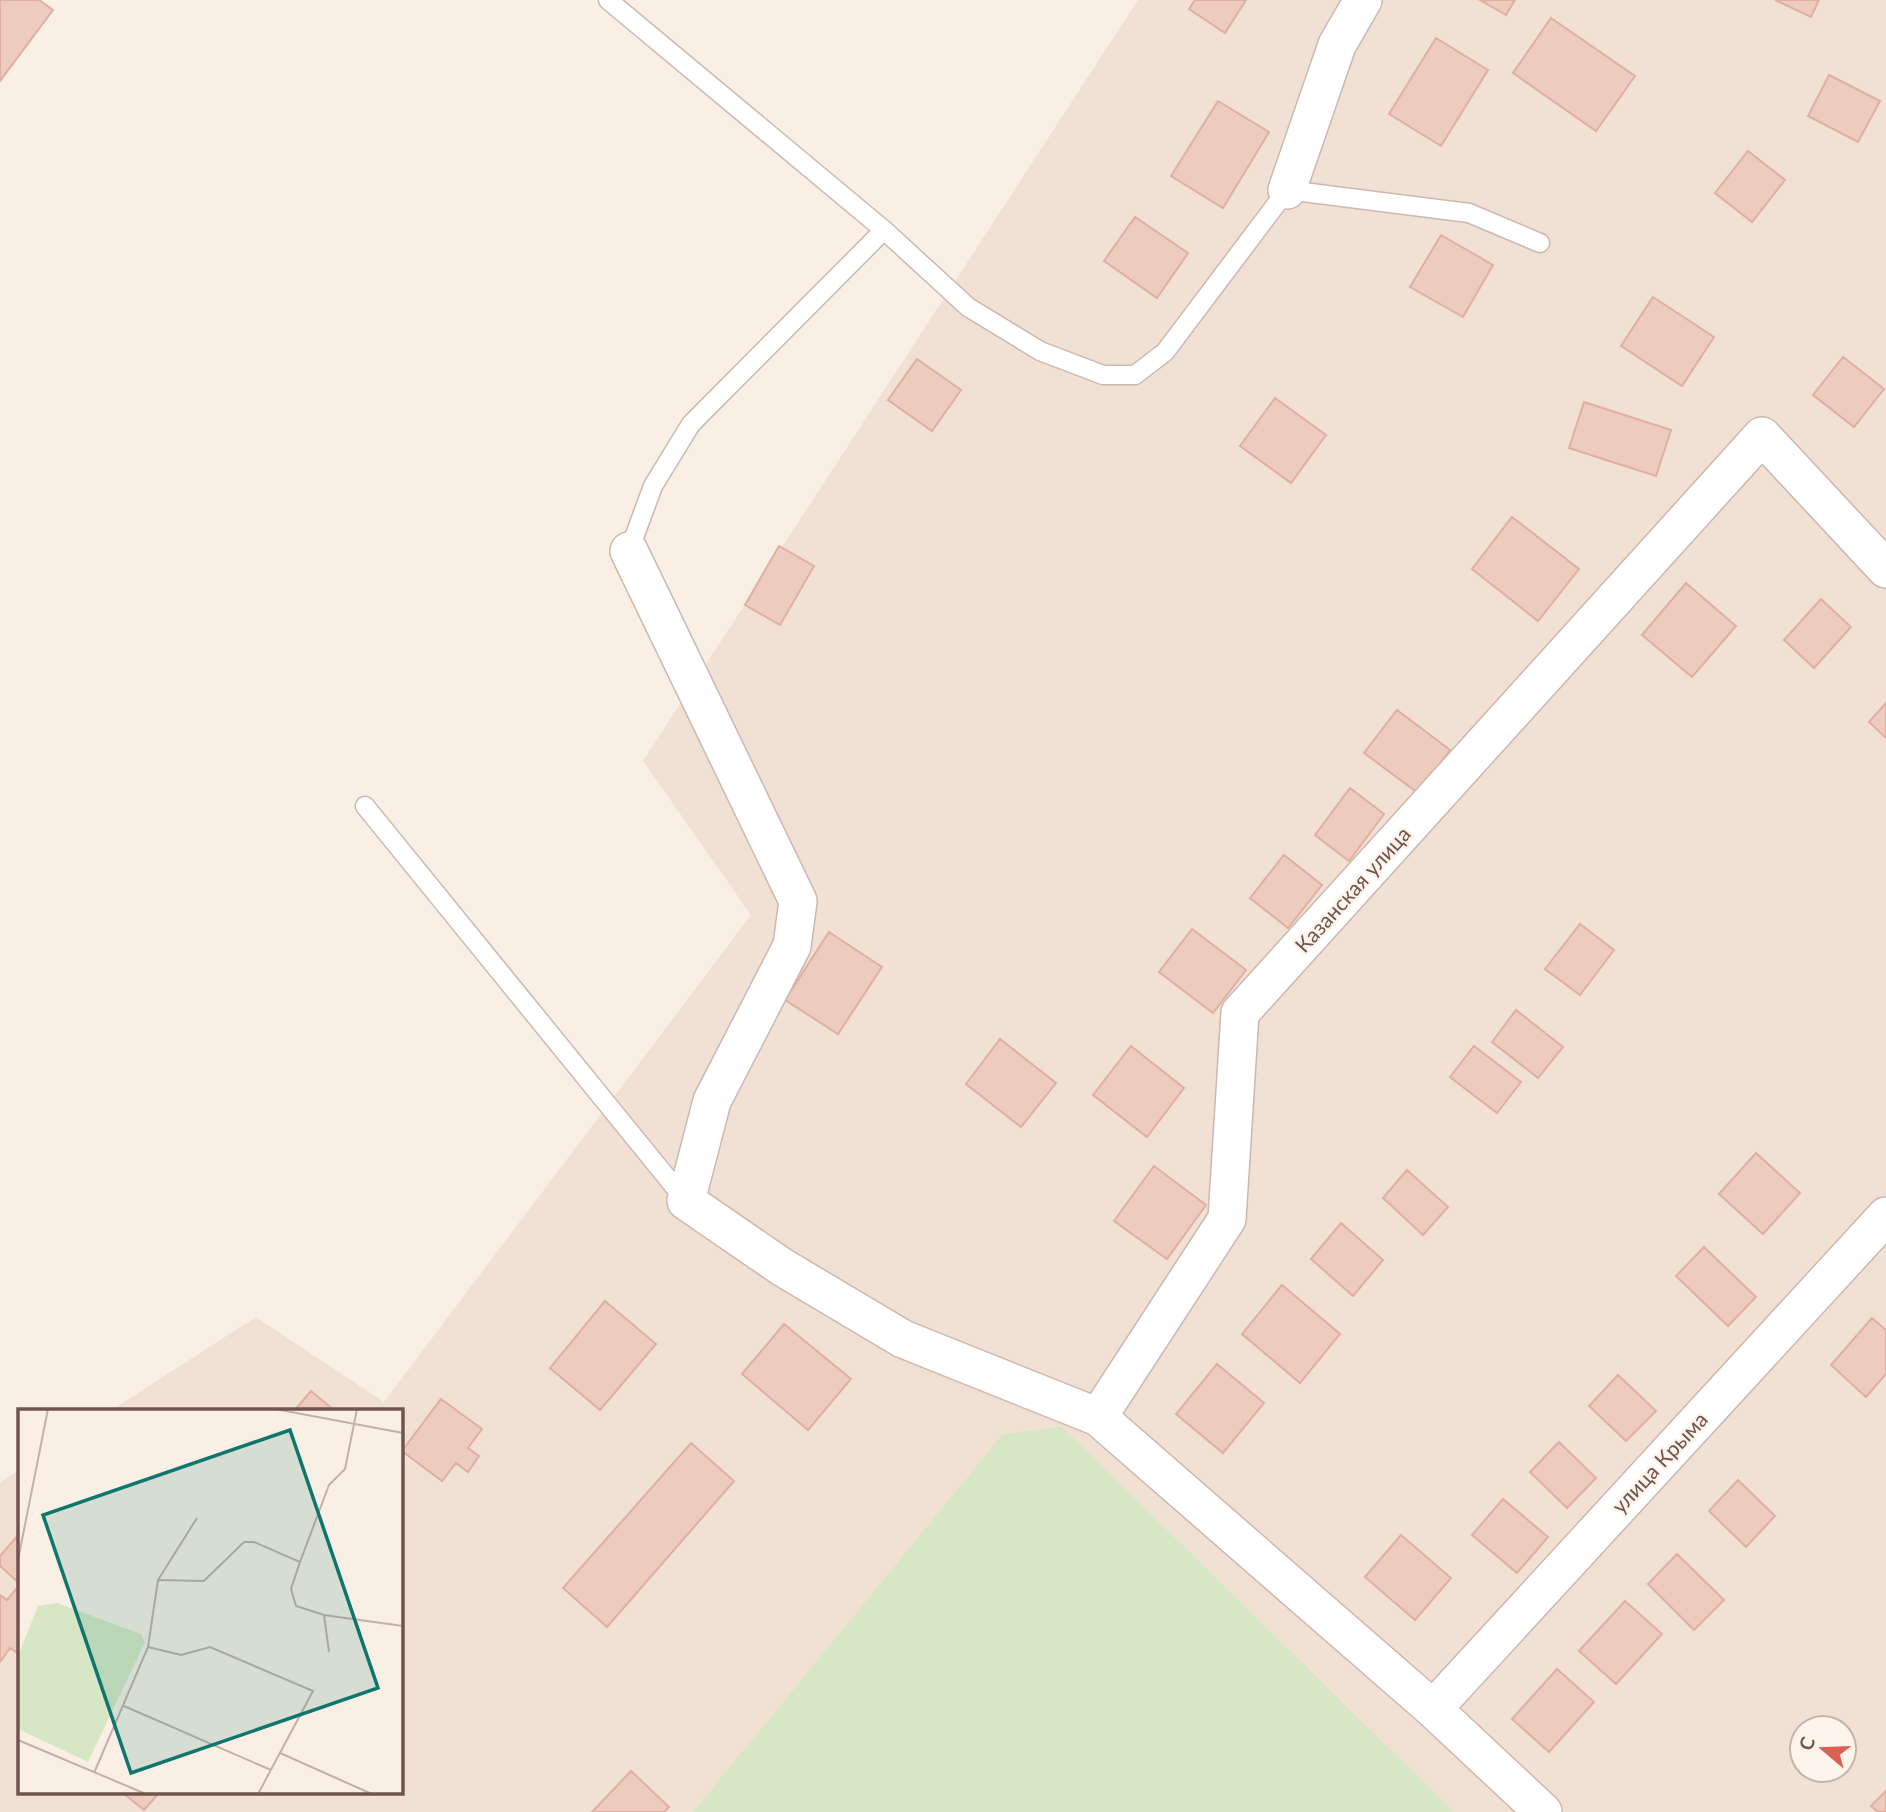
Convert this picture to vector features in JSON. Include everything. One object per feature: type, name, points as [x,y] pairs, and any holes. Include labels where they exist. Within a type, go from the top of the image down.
[{"type":"street","points":[[1287,190],[1337,45],[1363,0]]},
{"type":"street","name":"Казанская улица","points":[[1098,1417],[1227,1219],[1240,1013],[1762,436],[1886,569]]},
{"type":"street","points":[[629,551],[797,901],[792,946],[712,1101],[686,1200],[782,1267],[903,1339],[1098,1417],[1433,1709],[1543,1812]]},
{"type":"street","name":"улица Крыма","points":[[1433,1709],[1886,1216]]},
{"type":"lane","points":[[608,0],[884,230],[968,307],[1040,351],[1103,375],[1135,375],[1165,352],[1287,190],[1469,213],[1540,243]]},
{"type":"lane","points":[[629,551],[653,485],[691,424],[884,230]]},
{"type":"lane","points":[[365,806],[686,1200]]},
{"type":"shaded area","points":[[1138,0],[1886,0],[1886,1812],[0,1812],[0,1483],[18,1471],[18,1794],[402,1794],[402,1409],[113,1409],[256,1317],[384,1402],[751,915],[643,761]]},
{"type":"green space","points":[[1062,1427],[1454,1812],[693,1812],[1003,1434]]},
{"type":"building","points":[[0,0],[39,0],[53,10],[0,81]]},
{"type":"building","points":[[1195,0],[1246,0],[1225,33],[1189,9]]},
{"type":"building","points":[[1480,0],[1515,0],[1506,15]]},
{"type":"building","points":[[1775,0],[1819,0],[1811,17]]},
{"type":"building","points":[[1551,18],[1635,76],[1596,131],[1513,73]]},
{"type":"building","points":[[1436,38],[1488,70],[1441,146],[1389,114]]},
{"type":"building","points":[[1829,75],[1880,101],[1858,142],[1808,116]]},
{"type":"building","points":[[1218,101],[1269,132],[1223,208],[1171,176]]},
{"type":"building","points":[[1748,151],[1785,180],[1752,222],[1715,193]]},
{"type":"building","points":[[1135,217],[1188,253],[1157,298],[1104,261]]},
{"type":"building","points":[[1441,235],[1493,265],[1463,317],[1410,287]]},
{"type":"building","points":[[1653,297],[1714,337],[1682,386],[1621,346]]},
{"type":"building","points":[[1843,357],[1884,389],[1854,427],[1813,395]]},
{"type":"building","points":[[917,359],[961,390],[932,431],[888,400]]},
{"type":"building","points":[[1275,398],[1326,435],[1291,483],[1240,446]]},
{"type":"building","points":[[1584,402],[1671,430],[1656,476],[1569,448]]},
{"type":"building","points":[[1512,517],[1579,569],[1538,621],[1472,569]]},
{"type":"building","points":[[779,546],[814,566],[780,625],[745,605]]},
{"type":"building","points":[[1686,583],[1736,626],[1692,677],[1642,635]]},
{"type":"building","points":[[1821,599],[1851,627],[1814,668],[1784,640]]},
{"type":"building","points":[[1886,703],[1886,738],[1869,722]]},
{"type":"building","points":[[1397,710],[1450,750],[1418,793],[1364,753]]},
{"type":"building","points":[[1350,788],[1384,814],[1349,861],[1315,835]]},
{"type":"building","points":[[1284,855],[1322,885],[1288,928],[1250,898]]},
{"type":"building","points":[[1580,924],[1614,950],[1580,995],[1545,969]]},
{"type":"building","points":[[1192,929],[1246,970],[1213,1013],[1159,972]]},
{"type":"building","points":[[829,932],[882,967],[838,1034],[785,1000]]},
{"type":"building","points":[[1516,1010],[1563,1047],[1538,1078],[1492,1042]]},
{"type":"building","points":[[1000,1039],[1056,1083],[1021,1127],[966,1084]]},
{"type":"building","points":[[1131,1046],[1184,1088],[1147,1137],[1093,1095]]},
{"type":"building","points":[[1474,1046],[1521,1082],[1497,1113],[1450,1077]]},
{"type":"building","points":[[1756,1153],[1800,1193],[1763,1234],[1719,1194]]},
{"type":"building","points":[[1154,1166],[1206,1205],[1167,1259],[1114,1221]]},
{"type":"building","points":[[1407,1170],[1448,1207],[1423,1235],[1383,1198]]},
{"type":"building","points":[[1341,1223],[1383,1260],[1353,1296],[1311,1259]]},
{"type":"building","points":[[1704,1247],[1756,1297],[1728,1326],[1676,1276]]},
{"type":"building","points":[[1282,1285],[1340,1334],[1300,1383],[1242,1334]]},
{"type":"building","points":[[605,1301],[656,1344],[600,1410],[550,1368]]},
{"type":"building","points":[[1872,1318],[1886,1330],[1886,1374],[1866,1397],[1831,1365]]},
{"type":"building","points":[[784,1324],[851,1379],[808,1430],[742,1374]]},
{"type":"building","points":[[1217,1364],[1264,1403],[1223,1453],[1176,1414]]},
{"type":"building","points":[[1618,1375],[1656,1411],[1626,1441],[1589,1406]]},
{"type":"building","points":[[311,1391],[333,1409],[296,1409]]},
{"type":"building","points":[[441,1399],[482,1429],[468,1448],[479,1456],[468,1472],[456,1463],[442,1481],[402,1451]]},
{"type":"building","points":[[1559,1442],[1596,1478],[1567,1508],[1530,1472]]},
{"type":"building","points":[[691,1443],[734,1481],[607,1627],[563,1588]]},
{"type":"building","points":[[1738,1480],[1775,1516],[1746,1547],[1709,1511]]},
{"type":"building","points":[[1503,1499],[1548,1537],[1517,1573],[1472,1535]]},
{"type":"building","points":[[18,1535],[18,1582],[0,1566],[0,1556]]},
{"type":"building","points":[[1401,1535],[1451,1578],[1415,1620],[1365,1577]]},
{"type":"building","points":[[1677,1554],[1724,1600],[1694,1630],[1648,1584]]},
{"type":"building","points":[[18,1588],[18,1653],[10,1648],[0,1662],[0,1595],[7,1600]]},
{"type":"building","points":[[1625,1601],[1662,1634],[1616,1684],[1579,1651]]},
{"type":"building","points":[[1557,1669],[1594,1702],[1549,1752],[1512,1719]]},
{"type":"building","points":[[631,1771],[669,1807],[664,1812],[592,1812]]},
{"type":"building","points":[[1886,1791],[1886,1812],[1878,1812],[1871,1806]]},
{"type":"building","points":[[124,1794],[158,1794],[144,1810]]}]
